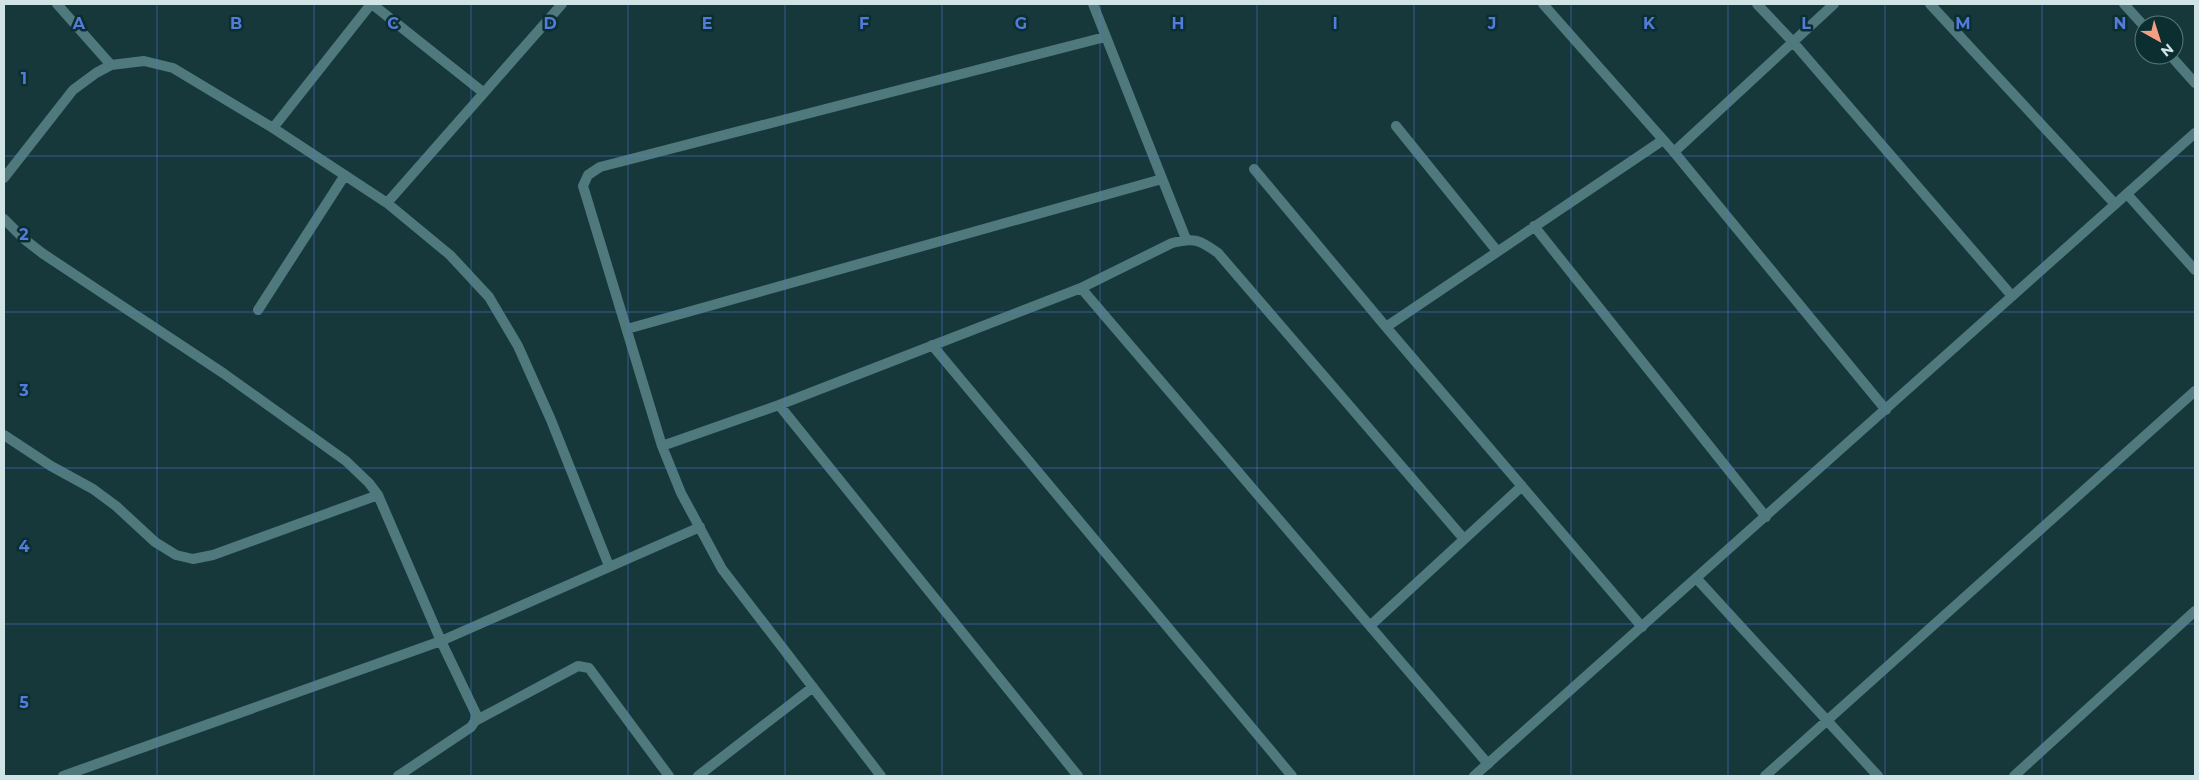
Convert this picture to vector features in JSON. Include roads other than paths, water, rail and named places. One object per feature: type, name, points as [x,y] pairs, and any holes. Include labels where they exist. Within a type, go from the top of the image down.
[{"type":"street","points":[[58,4],[111,65]]},
{"type":"street","points":[[273,128],[371,4],[484,93]]},
{"type":"street","points":[[387,203],[562,4]]},
{"type":"street","points":[[1093,4],[1186,239]]},
{"type":"street","points":[[1543,4],[1674,152],[1886,410]]},
{"type":"street","points":[[1757,4],[1793,42],[2012,296]]},
{"type":"street","points":[[1674,152],[1834,4]]},
{"type":"street","points":[[1930,4],[2115,204]]},
{"type":"street","points":[[2124,4],[2134,15]]},
{"type":"street","points":[[882,776],[722,569],[681,493],[662,446],[583,186],[588,175],[600,167],[1105,37]]},
{"type":"street","points":[[4,178],[73,90],[96,73],[111,65],[144,61],[173,68],[273,128],[387,203],[450,255],[489,297],[518,346],[551,420],[609,566]]},
{"type":"street","points":[[2179,65],[2195,83]]},
{"type":"street","points":[[1396,126],[1497,251]]},
{"type":"street","points":[[1474,776],[2195,133]]},
{"type":"street","points":[[1386,327],[1663,140]]},
{"type":"street","points":[[1254,169],[1642,627]]},
{"type":"street","points":[[258,310],[345,175]]},
{"type":"street","points":[[627,329],[1162,179]]},
{"type":"street","points":[[2126,194],[2195,270]]},
{"type":"street","points":[[4,218],[24,239],[42,253],[223,373],[346,461],[378,495],[441,641],[476,714],[476,721]]},
{"type":"street","points":[[1534,226],[1766,517]]},
{"type":"street","points":[[662,446],[779,405],[1081,288],[1172,243],[1186,239],[1202,242],[1218,253],[1464,539]]},
{"type":"street","points":[[1081,288],[1488,764]]},
{"type":"street","points":[[932,346],[1292,776]]},
{"type":"street","points":[[1765,776],[2195,391]]},
{"type":"street","points":[[779,405],[1078,776]]},
{"type":"street","points":[[4,435],[51,466],[93,489],[116,506],[155,542],[176,555],[193,559],[213,555],[378,495]]},
{"type":"street","points":[[1371,625],[1522,486]]},
{"type":"street","points":[[63,776],[441,641],[700,527]]},
{"type":"street","points":[[1697,579],[1878,776]]},
{"type":"street","points":[[2014,776],[2195,611]]},
{"type":"street","points":[[398,776],[472,727],[476,721],[578,666],[589,668],[669,776]]},
{"type":"street","points":[[698,776],[813,687]]}]
